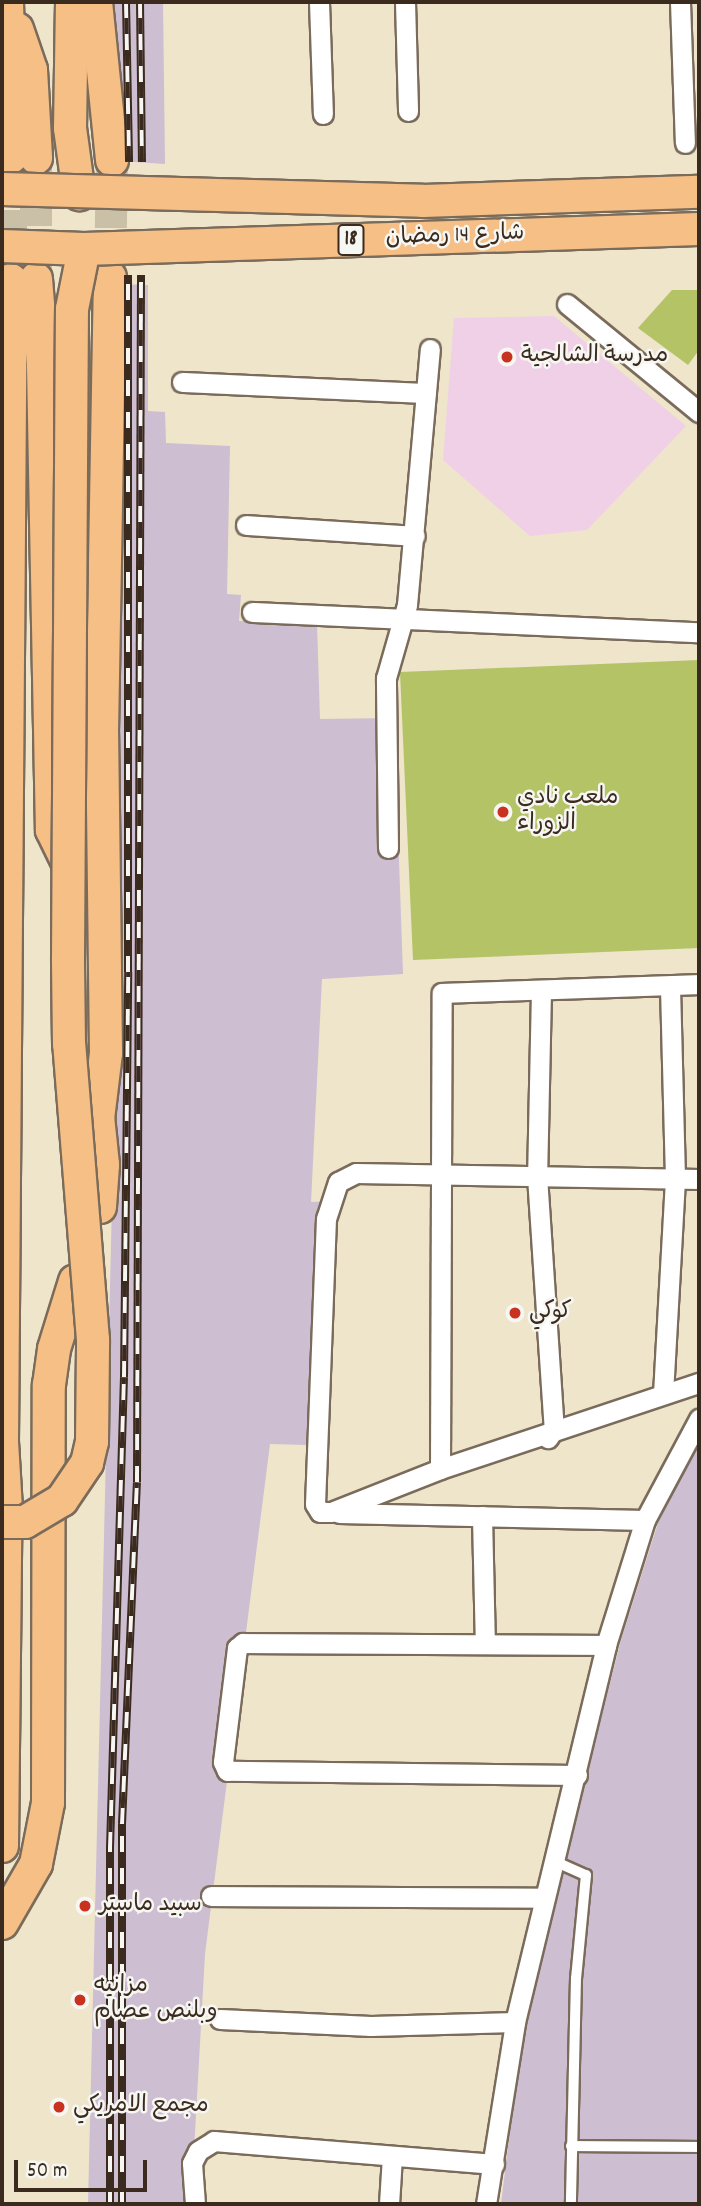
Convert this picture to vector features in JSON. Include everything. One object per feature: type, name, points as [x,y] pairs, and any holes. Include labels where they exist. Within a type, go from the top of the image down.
[{"type":"main road","points":[[72,2],[70,128],[79,194]]},
{"type":"main road","points":[[96,2],[112,160]]},
{"type":"main road","points":[[7,7],[23,157]]},
{"type":"main road","name":"شارع 14 رمضان","points":[[2,189],[79,194],[423,201],[699,192]]},
{"type":"main road","name":"شارع 14 رمضان","points":[[2,246],[84,249],[699,229]]},
{"type":"main road","points":[[4,1523],[24,1522],[62,1500],[87,1464],[92,1442],[93,1340],[69,1044],[72,309],[84,249]]},
{"type":"main road","points":[[98,1119],[106,1053],[102,733],[110,277]]},
{"type":"main road","points":[[2,1846],[2,1427],[24,279],[43,365],[52,830],[68,863]]},
{"type":"main road","points":[[72,572],[86,619],[86,960],[103,1176],[100,1207]]},
{"type":"main road","points":[[2,1923],[36,1864],[48,1803],[49,1385],[54,1349],[75,1281]]},
{"type":"street","points":[[319,2],[323,114]]},
{"type":"street","points":[[405,2],[408,111]]},
{"type":"street","points":[[680,2],[685,143]]},
{"type":"street","points":[[567,304],[699,412]]},
{"type":"street","points":[[388,848],[386,678],[404,621],[415,536],[430,349]]},
{"type":"street","points":[[181,382],[426,393]]},
{"type":"street","points":[[246,525],[415,536]]},
{"type":"street","points":[[252,612],[404,621],[699,632]]},
{"type":"street","points":[[440,1469],[442,993],[699,984]]},
{"type":"street","points":[[663,1394],[674,1178],[670,986]]},
{"type":"street","points":[[541,990],[537,1176],[551,1434]]},
{"type":"street","points":[[645,1520],[320,1512],[315,1504],[329,1199],[338,1182],[356,1173],[699,1179]]},
{"type":"street","points":[[331,1513],[440,1469],[699,1383]]},
{"type":"street","points":[[486,2204],[515,2022],[543,1898],[577,1775],[606,1645],[645,1520],[699,1419]]},
{"type":"street","points":[[482,1516],[485,1644]]},
{"type":"street","points":[[577,1775],[225,1769],[240,1644],[606,1645]]},
{"type":"street","points":[[211,1896],[543,1898]]},
{"type":"street","points":[[220,2019],[371,2026],[515,2022]]},
{"type":"street","points":[[195,2204],[192,2163],[198,2151],[214,2141],[494,2164]]},
{"type":"street","points":[[389,2204],[392,2156]]},
{"type":"lane","points":[[554,1861],[586,1875],[576,1978],[570,2204]]},
{"type":"lane","points":[[570,2146],[699,2147]]},
{"type":"shaded area","points":[[114,2],[163,2],[165,164],[120,161]]},
{"type":"shaded area","points":[[113,284],[148,285],[148,411],[165,412],[166,443],[230,446],[227,594],[241,595],[239,621],[317,624],[320,719],[394,718],[403,974],[322,979],[311,1202],[335,1201],[307,1445],[270,1444],[205,1954],[191,2204],[88,2204],[118,953]]},
{"type":"shaded area","points":[[554,316],[686,426],[587,530],[530,536],[443,460],[454,318]]},
{"type":"shaded area","points":[[699,1436],[699,2204],[501,2204],[523,2025],[621,1640],[658,1523]]},
{"type":"green space","points":[[672,290],[699,290],[699,350],[688,365],[638,328]]},
{"type":"green space","name":"ملعب نادي الزوراء","points":[[699,660],[699,948],[413,960],[400,672]]},
{"type":"tunnel","points":[[36,158],[36,274]]},
{"type":"tunnel","points":[[110,276],[112,160]]},
{"type":"tunnel","points":[[11,162],[11,280]]},
{"type":"railway","points":[[126,2],[129,162]]},
{"type":"railway","points":[[140,2],[142,162]]},
{"type":"railway","points":[[110,2204],[110,1848],[124,1377],[128,972],[128,275]]},
{"type":"railway","points":[[122,2204],[122,1824],[137,1482],[141,275]]},
{"type":"place","name":"مدرسة الشالجية","points":[[507,357]]},
{"type":"place","name":"ملعب نادي الزوراء","points":[[503,812]]},
{"type":"place","name":"كوكي","points":[[515,1313]]},
{"type":"place","name":"سبيد ماستر","points":[[85,1906]]},
{"type":"place","name":"مزانيه وبلنص عصام","points":[[80,2000]]},
{"type":"place","name":"مجمع الامريكي","points":[[59,2107]]}]
